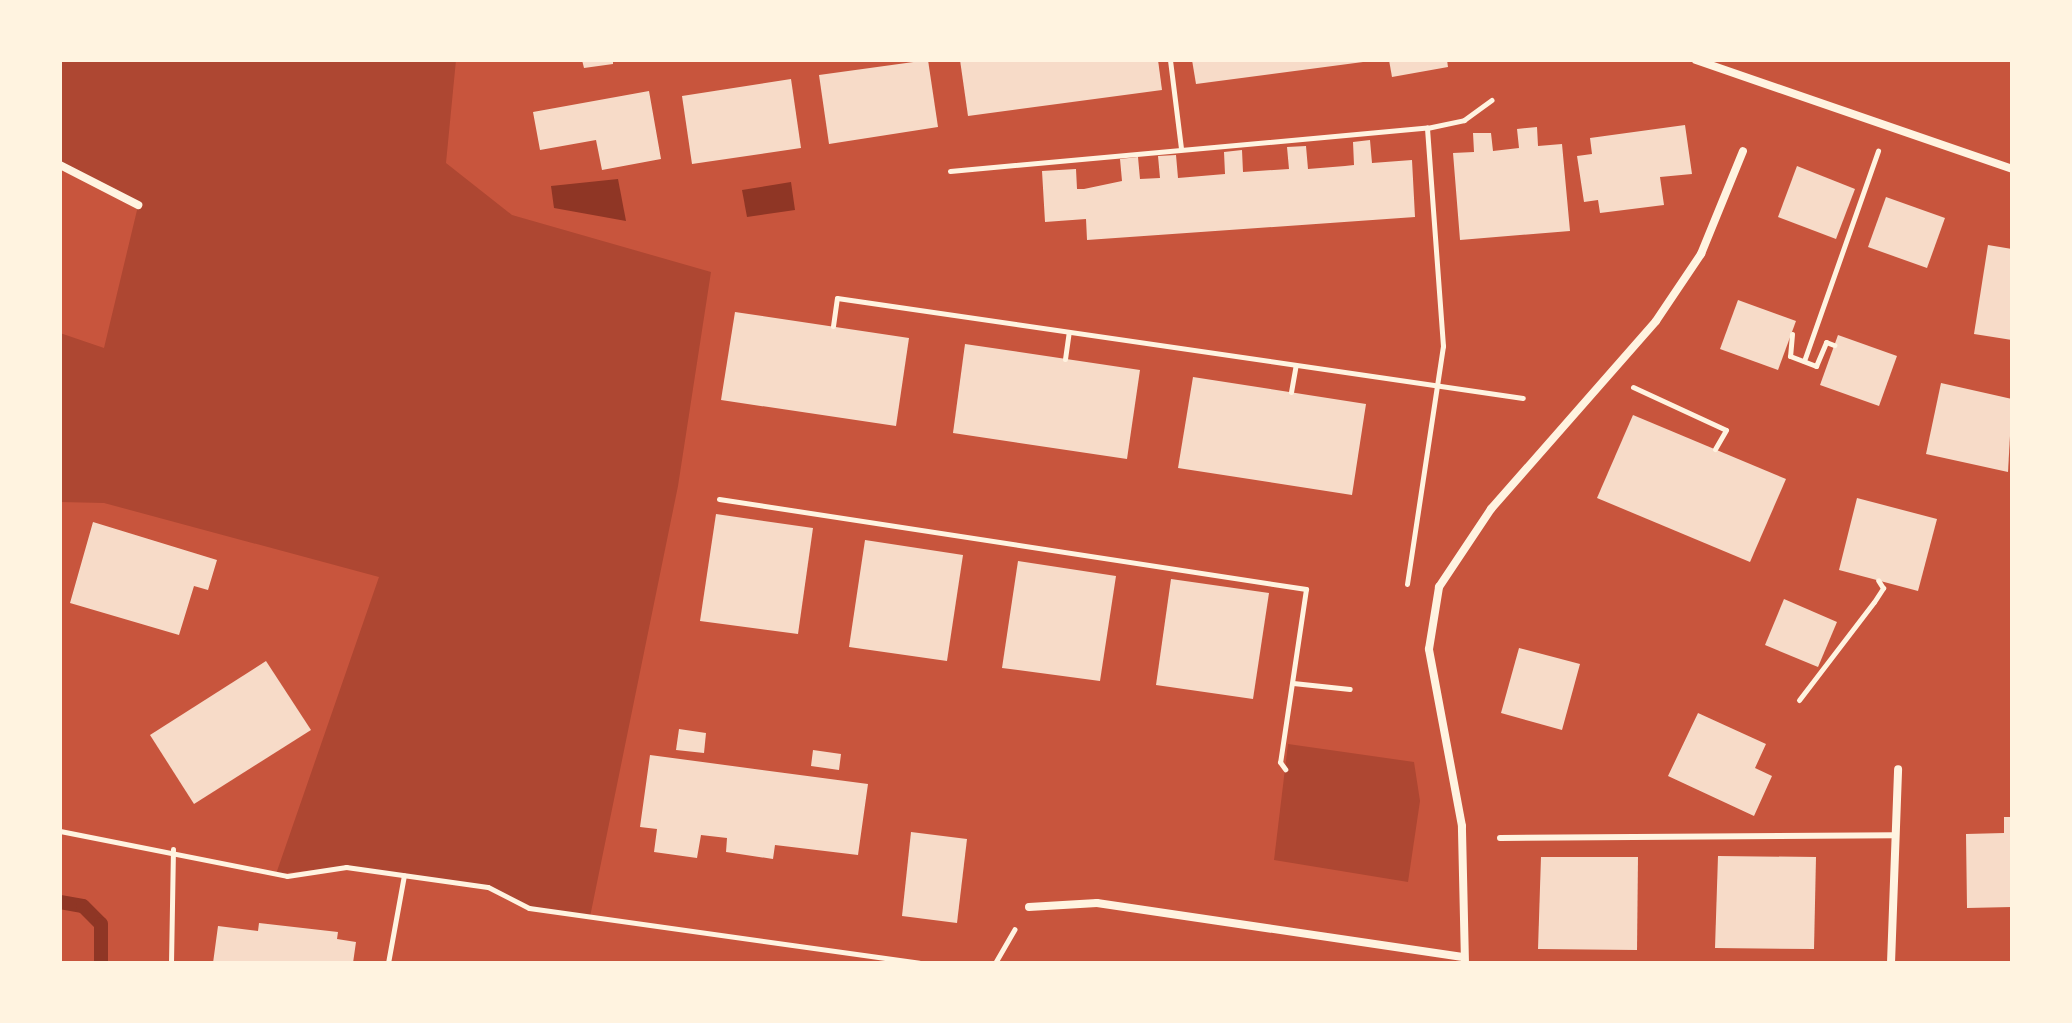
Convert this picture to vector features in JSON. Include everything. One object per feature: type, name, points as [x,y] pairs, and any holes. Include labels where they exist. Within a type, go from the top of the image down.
[{"type":"street","points":[[1696,60],[2012,169]]},
{"type":"street","points":[[1029,907],[1097,903],[1463,960],[1462,826],[1429,649],[1439,587],[1491,509],[1610,377],[1701,254],[1743,151]]},
{"type":"street","points":[[60,165],[138,205]]},
{"type":"street","points":[[1891,963],[1898,769]]},
{"type":"lane","points":[[1500,838],[1896,835]]},
{"type":"path","points":[[1170,60],[1181,148]]},
{"type":"path","points":[[950,171],[1427,128],[1464,120],[1492,100]]},
{"type":"path","points":[[1405,601],[1443,346],[1427,128]]},
{"type":"path","points":[[1804,361],[1881,142]]},
{"type":"path","points":[[833,326],[837,298],[1523,398]]},
{"type":"path","points":[[1065,359],[1069,332]]},
{"type":"path","points":[[1792,334],[1790,356],[1816,366],[1826,342],[1834,345]]},
{"type":"path","points":[[1291,392],[1296,365]]},
{"type":"path","points":[[1610,377],[1726,430],[1715,449]]},
{"type":"path","points":[[719,499],[1306,589],[1280,762],[1285,769]]},
{"type":"path","points":[[1799,700],[1874,602],[1883,588],[1878,580]]},
{"type":"path","points":[[1293,683],[1350,689]]},
{"type":"path","points":[[60,831],[173,849],[287,876],[346,867],[488,887],[529,908],[919,963]]},
{"type":"path","points":[[171,963],[173,849]]},
{"type":"path","points":[[388,963],[404,875]]},
{"type":"path","points":[[995,963],[1029,907]]},
{"type":"shaded area","points":[[60,60],[456,60],[446,163],[512,215],[711,272],[678,486],[590,917],[529,908],[488,887],[346,867],[276,874],[379,577],[104,503],[60,502],[60,333],[104,348],[138,206],[60,165]]},
{"type":"shaded area","points":[[618,179],[626,221],[554,208],[551,186]]},
{"type":"shaded area","points":[[791,182],[795,210],[747,217],[742,190]]},
{"type":"shaded area","points":[[1288,744],[1414,762],[1420,801],[1408,882],[1274,860]]},
{"type":"building","points":[[582,60],[613,60],[613,64],[584,68]]},
{"type":"building","points":[[928,60],[938,127],[829,144],[819,75]]},
{"type":"building","points":[[960,60],[1158,60],[1162,90],[968,116]]},
{"type":"building","points":[[1192,60],[1363,60],[1363,62],[1196,84]]},
{"type":"building","points":[[1389,60],[1447,60],[1448,67],[1392,77]]},
{"type":"building","points":[[791,79],[801,148],[692,164],[682,96]]},
{"type":"building","points":[[649,91],[661,159],[602,170],[596,140],[540,150],[533,112]]},
{"type":"building","points":[[1685,125],[1692,174],[1660,177],[1664,205],[1600,213],[1598,200],[1584,202],[1577,156],[1592,154],[1590,138]]},
{"type":"building","points":[[1537,127],[1538,146],[1562,144],[1570,231],[1460,240],[1453,153],[1474,152],[1473,133],[1491,133],[1493,151],[1519,148],[1517,129]]},
{"type":"building","points":[[1370,140],[1372,163],[1412,160],[1415,217],[1087,240],[1086,219],[1045,222],[1042,171],[1076,169],[1077,189],[1084,189],[1122,181],[1120,159],[1138,157],[1140,179],[1160,178],[1158,156],[1176,155],[1178,178],[1225,174],[1224,152],[1242,150],[1243,172],[1289,169],[1287,147],[1306,146],[1308,169],[1345,166],[1354,165],[1353,142]]},
{"type":"building","points":[[1797,166],[1855,189],[1836,239],[1778,217]]},
{"type":"building","points":[[1886,197],[1945,218],[1927,268],[1868,247]]},
{"type":"building","points":[[1988,245],[2012,249],[2012,340],[1974,334]]},
{"type":"building","points":[[1738,300],[1796,321],[1778,370],[1720,349]]},
{"type":"building","points":[[735,312],[909,338],[896,426],[721,400]]},
{"type":"building","points":[[1838,335],[1897,356],[1879,406],[1820,385]]},
{"type":"building","points":[[965,344],[1140,370],[1127,459],[953,433]]},
{"type":"building","points":[[1193,377],[1366,404],[1352,495],[1178,468]]},
{"type":"building","points":[[1941,383],[2012,399],[2008,472],[1926,454]]},
{"type":"building","points":[[1633,415],[1786,479],[1750,562],[1597,498]]},
{"type":"building","points":[[1857,498],[1937,519],[1918,591],[1839,570]]},
{"type":"building","points":[[716,514],[813,528],[798,634],[700,621]]},
{"type":"building","points":[[93,522],[217,560],[208,590],[194,586],[179,635],[70,603]]},
{"type":"building","points":[[865,540],[963,555],[947,661],[849,647]]},
{"type":"building","points":[[1018,561],[1116,576],[1100,681],[1002,668]]},
{"type":"building","points":[[1171,579],[1269,593],[1253,699],[1156,685]]},
{"type":"building","points":[[1784,599],[1837,622],[1818,667],[1765,645]]},
{"type":"building","points":[[1519,648],[1580,664],[1562,730],[1501,713]]},
{"type":"building","points":[[266,661],[311,730],[194,804],[150,735]]},
{"type":"building","points":[[1698,713],[1766,744],[1755,768],[1772,776],[1754,816],[1668,776]]},
{"type":"building","points":[[679,729],[706,733],[704,753],[676,750]]},
{"type":"building","points":[[813,750],[841,754],[839,770],[811,766]]},
{"type":"building","points":[[650,755],[868,784],[858,855],[775,845],[773,859],[726,852],[727,838],[701,835],[697,858],[654,852],[657,829],[640,827]]},
{"type":"building","points":[[2004,817],[2012,817],[2012,907],[1967,908],[1966,834],[2004,833]]},
{"type":"building","points":[[911,832],[967,839],[957,923],[902,916]]},
{"type":"building","points":[[1718,856],[1816,857],[1814,949],[1715,948]]},
{"type":"building","points":[[1541,857],[1638,857],[1637,950],[1538,949]]},
{"type":"building","points":[[259,923],[338,932],[337,939],[356,942],[353,963],[213,963],[218,926],[258,931]]},
{"type":"waterway","points":[[60,902],[83,906],[101,924],[101,963]]}]
